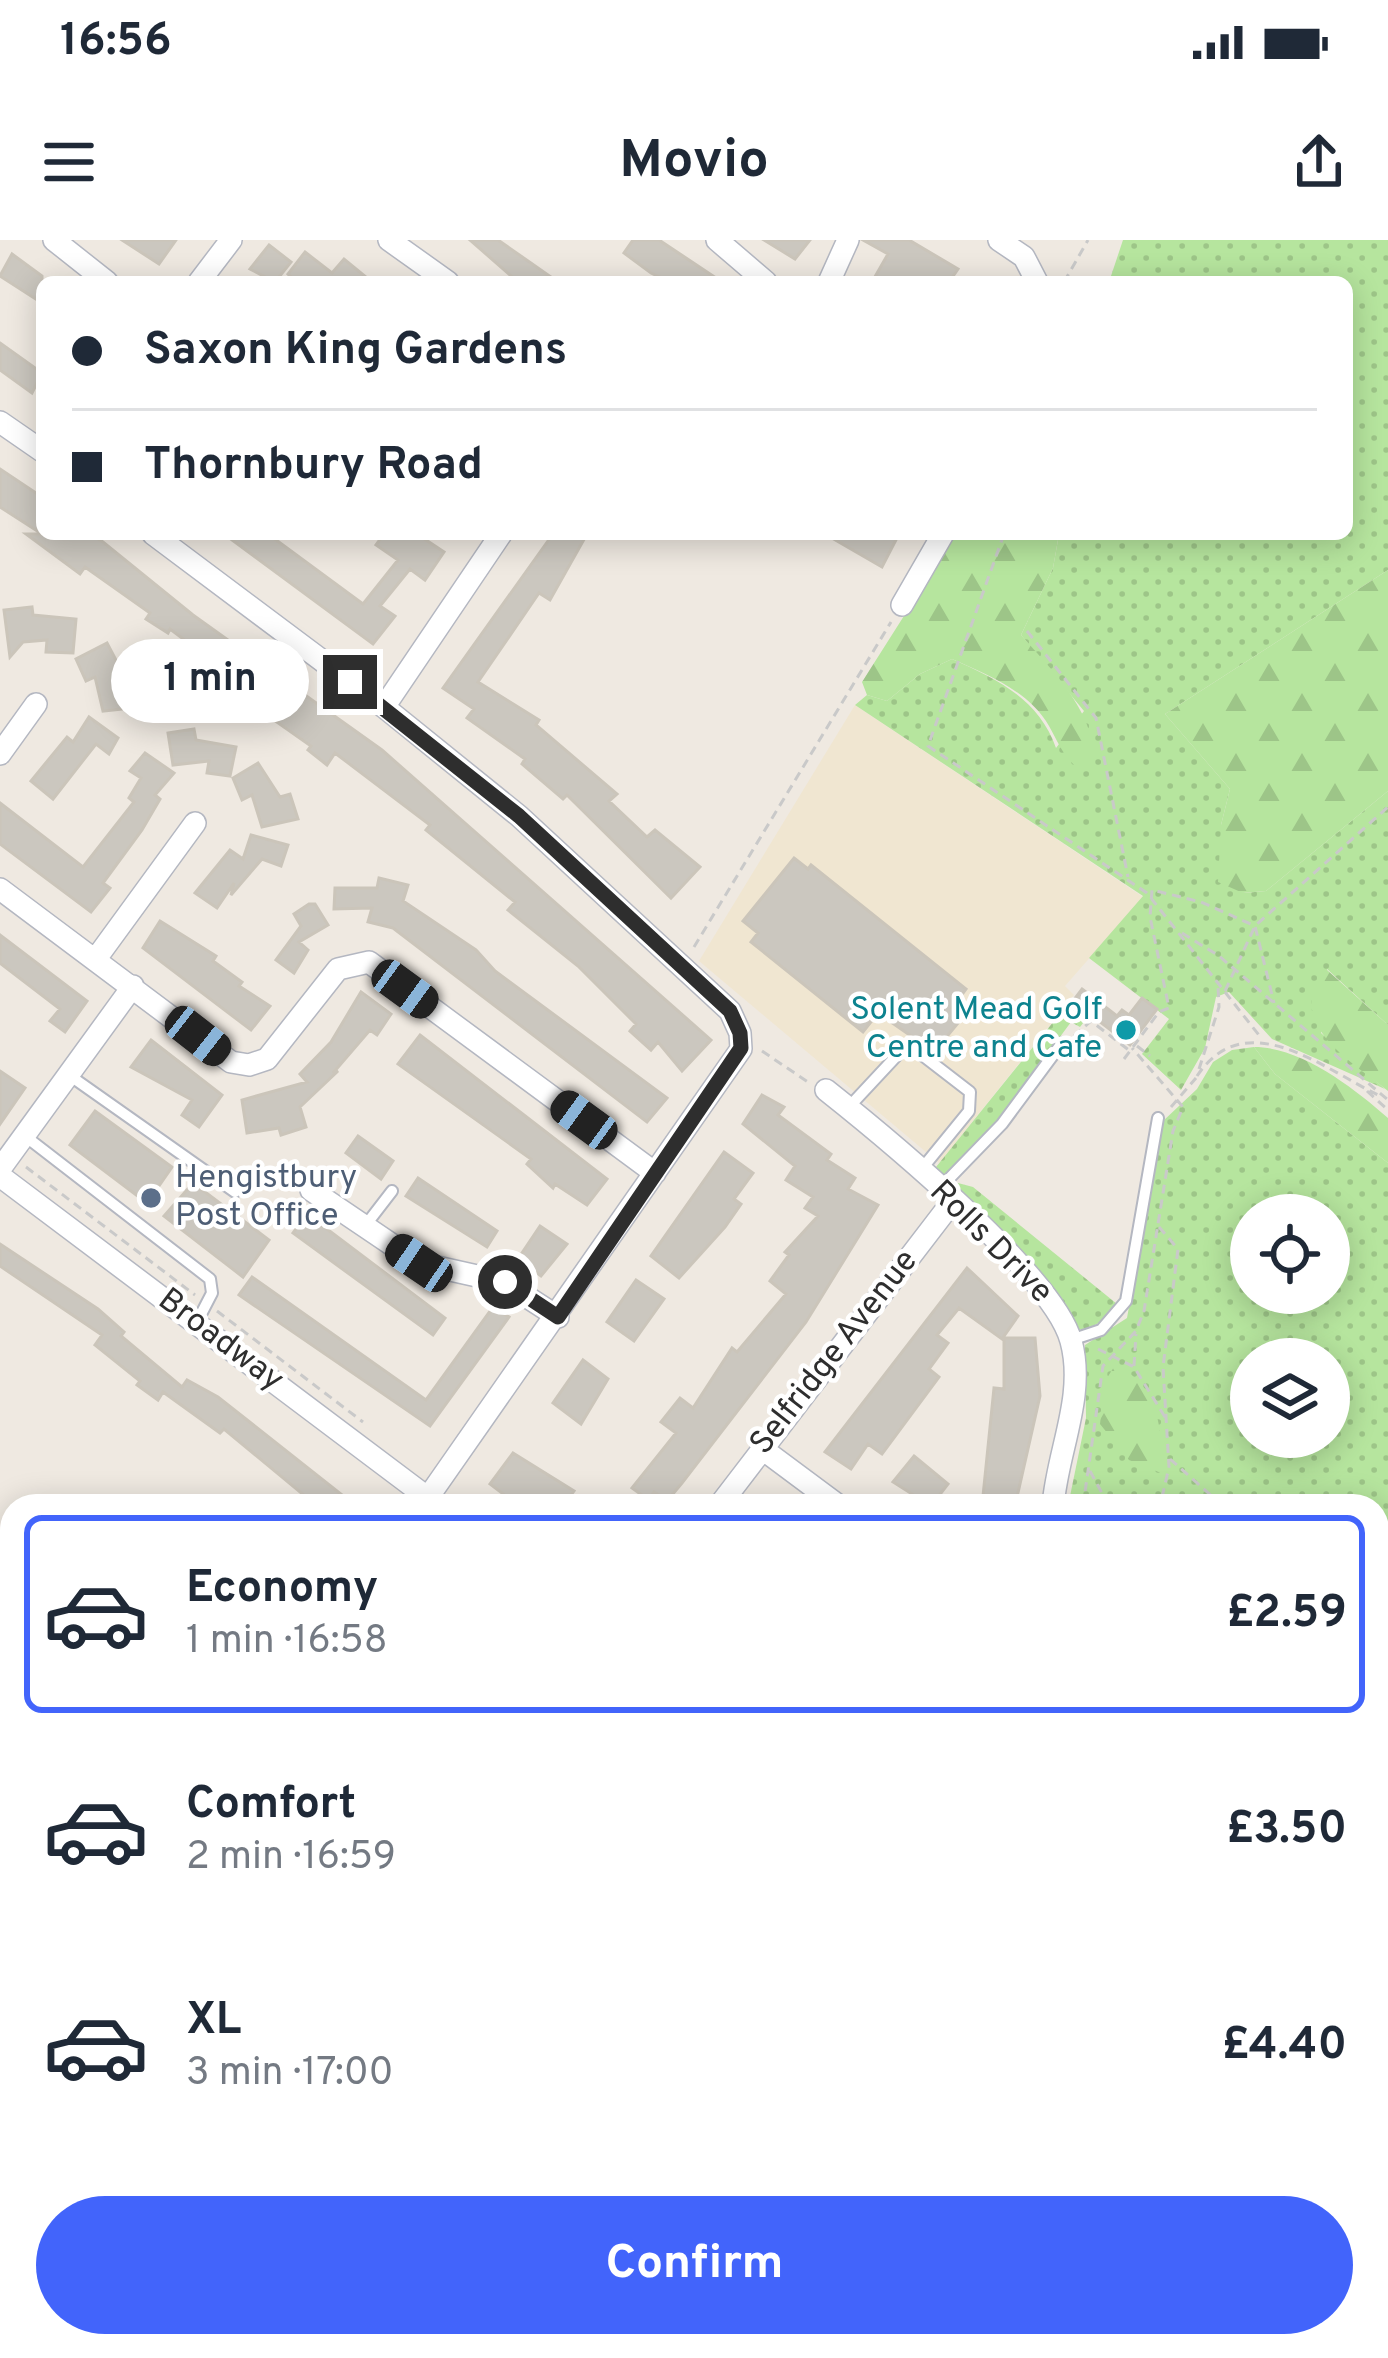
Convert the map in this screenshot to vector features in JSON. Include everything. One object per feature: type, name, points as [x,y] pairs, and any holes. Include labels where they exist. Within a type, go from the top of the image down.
[{"type":"street","points":[[54,240],[99,276]]},
{"type":"street","points":[[204,276],[231,240]]},
{"type":"street","points":[[717,240],[759,276]]},
{"type":"street","points":[[832,276],[848,240]]},
{"type":"street","points":[[999,240],[1024,257],[1034,276]]},
{"type":"street","points":[[391,241],[440,276]]},
{"type":"street","points":[[0,422],[36,447]]},
{"type":"street","points":[[161,540],[384,706],[519,816],[730,1011],[740,1033],[741,1048],[435,1494]]},
{"type":"street","points":[[384,706],[492,540]]},
{"type":"street","points":[[902,605],[940,540]]},
{"type":"street","points":[[0,754],[37,704]]},
{"type":"street","points":[[95,960],[196,823]]},
{"type":"street","points":[[0,889],[231,1062],[249,1065],[267,1059],[338,969],[369,962],[655,1173]]},
{"type":"street","points":[[4,1167],[133,986]]},
{"type":"street","name":"Rolls Drive","points":[[826,1090],[1038,1282],[1082,1341],[1055,1494]]},
{"type":"street","name":"Broadway","points":[[4,1167],[202,1313],[418,1494]]},
{"type":"street","points":[[311,1190],[419,1263],[505,1282],[558,1317]]},
{"type":"street","name":"Selfridge Avenue","points":[[728,1494],[945,1195]]},
{"type":"street","points":[[761,1448],[822,1494]]},
{"type":"lane","points":[[945,1195],[1062,1043]]},
{"type":"lane","points":[[848,1108],[896,1054],[913,1048],[970,1092],[973,1102],[920,1172]]},
{"type":"lane","points":[[70,1075],[236,1192]]},
{"type":"lane","points":[[1082,1341],[1101,1330],[1126,1301],[1158,1118]]},
{"type":"lane","points":[[25,1136],[210,1279],[202,1313]]},
{"type":"lane","points":[[365,1226],[392,1191]]},
{"type":"path","points":[[1067,276],[1088,240]]},
{"type":"path","points":[[1002,540],[928,746],[1148,893],[1262,1039],[1386,1099]]},
{"type":"path","points":[[682,966],[902,605]]},
{"type":"path","points":[[1027,631],[1096,718],[1128,878]]},
{"type":"path","points":[[1225,993],[1255,926],[1388,807]]},
{"type":"path","points":[[1148,893],[1201,902],[1255,926]]},
{"type":"path","points":[[1124,1059],[1159,1012],[1169,1008],[1148,893]]},
{"type":"path","points":[[1255,926],[1274,1003]]},
{"type":"path","points":[[1180,932],[1233,967],[1386,1099]]},
{"type":"path","points":[[1197,1076],[1220,1007],[1218,985]]},
{"type":"path","points":[[1062,1043],[1090,1021],[1150,1056]]},
{"type":"path","points":[[1158,1118],[1181,1099],[1222,1048],[1262,1039]]},
{"type":"path","points":[[741,1048],[756,1047],[826,1090]]},
{"type":"path","points":[[1132,1048],[1181,1099]]},
{"type":"path","points":[[1366,1089],[1388,1110]]},
{"type":"path","points":[[1134,1367],[1136,1330],[1181,1099]]},
{"type":"path","points":[[4,1167],[202,1313],[369,1426]]},
{"type":"path","points":[[1158,1226],[1178,1250],[1163,1367],[1168,1458],[1162,1494]]},
{"type":"path","points":[[1085,1494],[1097,1392],[1109,1355],[1136,1330]]},
{"type":"path","points":[[1082,1341],[1134,1367],[1166,1417]]},
{"type":"path","points":[[1168,1458],[1209,1494]]},
{"type":"path","points":[[1089,1470],[1102,1494]]},
{"type":"shaded area","points":[[855,705],[1143,897],[1065,986],[1074,995],[939,1163],[699,961]]},
{"type":"green space","points":[[1123,240],[1388,240],[1388,570],[1165,714],[1230,789],[1221,825],[1243,893],[1266,891],[1388,791],[1388,1025],[1327,969],[1321,1033],[1385,1089],[1272,1039],[1229,992],[1216,997],[1205,1048],[1181,1090],[1142,1054],[1169,1019],[1089,958],[1143,896],[855,705],[867,695],[887,701],[920,674],[952,659],[1000,683],[1027,704],[1056,748],[1084,711],[1021,635],[1053,568],[1058,540],[1353,540],[1353,276],[1111,276]]},
{"type":"green space","points":[[952,540],[1058,540],[1053,568],[1021,635],[1079,707],[1095,759],[1075,766],[1030,703],[1006,685],[952,659],[920,674],[887,701],[867,695],[862,682]]},
{"type":"green space","points":[[1388,570],[1388,791],[1266,891],[1243,893],[1218,882],[1221,825],[1230,789],[1165,714]]},
{"type":"green space","points":[[1326,969],[1388,1025],[1388,1091],[1339,1052],[1315,1022],[1314,988]]},
{"type":"green space","points":[[1071,1000],[1090,1014],[1080,1027],[1071,1022],[998,1121],[957,1169],[939,1181],[936,1167]]},
{"type":"green space","points":[[1254,1047],[1275,1074],[1388,1163],[1388,1494],[1070,1494],[1086,1418],[1085,1345],[1127,1318],[1162,1122],[1197,1089],[1213,1062],[1232,1050]]},
{"type":"green space","points":[[1254,1047],[1308,1062],[1343,1082],[1388,1118],[1388,1163],[1275,1074]]},
{"type":"green space","points":[[958,1183],[973,1187],[1117,1304],[1109,1314],[1077,1330],[1042,1273],[949,1188]]},
{"type":"green space","points":[[1114,1367],[1129,1373],[1149,1395],[1159,1426],[1161,1473],[1129,1460],[1100,1424],[1105,1381]]},
{"type":"building","points":[[122,240],[176,240],[159,264]]},
{"type":"building","points":[[470,240],[498,240],[549,276],[511,276]]},
{"type":"building","points":[[633,240],[659,240],[713,276],[657,276],[624,253]]},
{"type":"building","points":[[764,240],[810,240],[795,259]]},
{"type":"building","points":[[863,240],[909,240],[958,269],[953,276],[875,276],[888,254]]},
{"type":"building","points":[[269,245],[291,262],[280,276],[263,276],[250,269]]},
{"type":"building","points":[[305,252],[332,273],[344,259],[365,276],[290,276]]},
{"type":"building","points":[[12,254],[42,276],[36,276],[36,299],[0,276]]},
{"type":"building","points":[[0,343],[36,369],[32,393],[0,370]]},
{"type":"building","points":[[0,469],[36,493],[36,530],[0,507]]},
{"type":"building","points":[[26,534],[36,534],[36,540],[103,542],[193,615],[382,750],[711,1040],[682,1071],[658,1042],[651,1050],[630,1031],[636,1024],[578,966],[508,910],[515,902],[426,830],[430,825],[335,753],[327,765],[308,750],[311,746],[227,687],[233,679],[206,656],[170,629],[168,633],[146,619],[150,613],[85,567],[80,574]]},
{"type":"building","points":[[232,540],[276,540],[363,604],[398,560],[376,545],[380,540],[426,540],[444,552],[425,580],[410,569],[380,606],[395,616],[373,644]]},
{"type":"building","points":[[549,540],[584,540],[550,600],[539,593],[478,682],[539,720],[536,725],[617,794],[609,801],[647,837],[655,830],[700,867],[671,898],[567,795],[563,799],[522,764],[525,759],[467,718],[474,709],[443,688]]},
{"type":"building","points":[[835,540],[896,540],[882,567]]},
{"type":"building","points":[[32,607],[33,615],[76,619],[73,653],[46,652],[47,640],[23,642],[10,657],[4,610]]},
{"type":"building","points":[[107,643],[128,683],[132,708],[103,711],[95,677],[86,681],[76,659]]},
{"type":"building","points":[[89,717],[118,738],[109,754],[96,744],[53,799],[31,781],[67,737],[73,742]]},
{"type":"building","points":[[194,729],[196,740],[236,747],[230,776],[207,773],[209,761],[173,765],[168,733]]},
{"type":"building","points":[[145,753],[174,773],[155,795],[160,799],[103,883],[110,888],[91,912],[0,844],[0,803],[83,867],[134,802],[129,798],[141,778],[130,771]]},
{"type":"building","points":[[258,763],[280,797],[290,794],[298,819],[262,827],[252,795],[242,800],[233,778]]},
{"type":"building","points":[[251,835],[288,845],[281,866],[262,859],[231,895],[234,883],[217,908],[195,893],[230,850],[243,859]]},
{"type":"building","points":[[794,858],[808,869],[811,865],[966,989],[952,1008],[963,1017],[934,1052],[878,1013],[863,1032],[751,942],[758,933],[743,921]]},
{"type":"building","points":[[379,878],[408,885],[403,901],[476,950],[495,971],[667,1098],[647,1122],[393,928],[368,922],[372,908],[334,909],[335,888],[377,888]]},
{"type":"building","points":[[315,904],[328,925],[299,942],[308,950],[294,973],[276,960],[301,926],[294,914]]},
{"type":"building","points":[[160,921],[216,956],[213,961],[242,982],[239,986],[270,1006],[251,1030],[143,948]]},
{"type":"building","points":[[0,935],[87,1001],[65,1032],[50,1021],[60,1009],[0,963]]},
{"type":"building","name":"Solent Mead Golf Centre and Cafe","points":[[1082,989],[1117,1016],[1122,1010],[1129,1015],[1142,998],[1157,1009],[1130,1045],[1073,1001]]},
{"type":"building","points":[[361,992],[391,1014],[377,1035],[370,1030],[333,1073],[338,1071],[300,1107],[306,1127],[281,1135],[279,1128],[247,1133],[242,1100],[307,1082],[300,1074],[331,1042]]},
{"type":"building","points":[[420,1035],[607,1179],[587,1205],[555,1184],[553,1188],[527,1164],[531,1159],[398,1064]]},
{"type":"building","points":[[151,1040],[222,1095],[199,1127],[182,1115],[192,1100],[131,1067]]},
{"type":"building","points":[[0,1071],[25,1088],[0,1124]]},
{"type":"building","points":[[762,1095],[784,1107],[778,1115],[831,1154],[827,1160],[855,1178],[848,1189],[878,1205],[806,1322],[682,1483],[673,1494],[640,1494],[632,1488],[676,1433],[661,1422],[680,1398],[693,1408],[732,1348],[737,1352],[786,1294],[770,1281],[789,1255],[785,1252],[818,1216],[805,1208],[813,1197],[786,1180],[795,1166],[743,1124]]},
{"type":"building","points":[[95,1111],[172,1167],[147,1203],[70,1145]]},
{"type":"building","points":[[358,1136],[393,1161],[381,1179],[346,1153]]},
{"type":"building","points":[[724,1152],[753,1173],[734,1199],[741,1204],[725,1227],[679,1278],[651,1256]]},
{"type":"building","points":[[418,1178],[497,1231],[487,1247],[406,1196]]},
{"type":"building","points":[[193,1183],[269,1240],[243,1277],[164,1216]]},
{"type":"building","points":[[307,1214],[445,1318],[433,1335],[293,1233]]},
{"type":"building","points":[[540,1226],[567,1244],[541,1276],[518,1259]]},
{"type":"building","points":[[0,1244],[98,1309],[124,1332],[121,1336],[182,1387],[187,1380],[218,1397],[341,1494],[303,1494],[224,1429],[220,1433],[163,1392],[158,1400],[95,1345],[102,1335],[0,1266]]},
{"type":"building","points":[[967,1268],[1018,1316],[1002,1339],[959,1308],[937,1335],[948,1343],[929,1369],[939,1377],[882,1454],[868,1444],[851,1469],[825,1452]]},
{"type":"building","points":[[252,1277],[426,1400],[493,1307],[509,1317],[430,1426],[239,1295]]},
{"type":"building","points":[[636,1280],[664,1299],[634,1341],[607,1322]]},
{"type":"building","points":[[1004,1338],[1035,1338],[1040,1396],[1018,1494],[983,1494],[994,1388],[1004,1389]]},
{"type":"building","points":[[583,1360],[608,1379],[581,1424],[553,1403]]},
{"type":"building","points":[[513,1453],[574,1491],[503,1494],[490,1484]]},
{"type":"building","points":[[914,1456],[948,1484],[940,1494],[912,1494],[893,1482]]},
{"type":"place","name":"Solent Mead Golf Centre and Cafe","points":[[1126,1030]]},
{"type":"place","name":"Hengistbury Post Office","points":[[151,1198]]},
{"type":"route","points":[[350,682],[519,816],[730,1011],[740,1033],[741,1048],[558,1317],[505,1282]]}]
